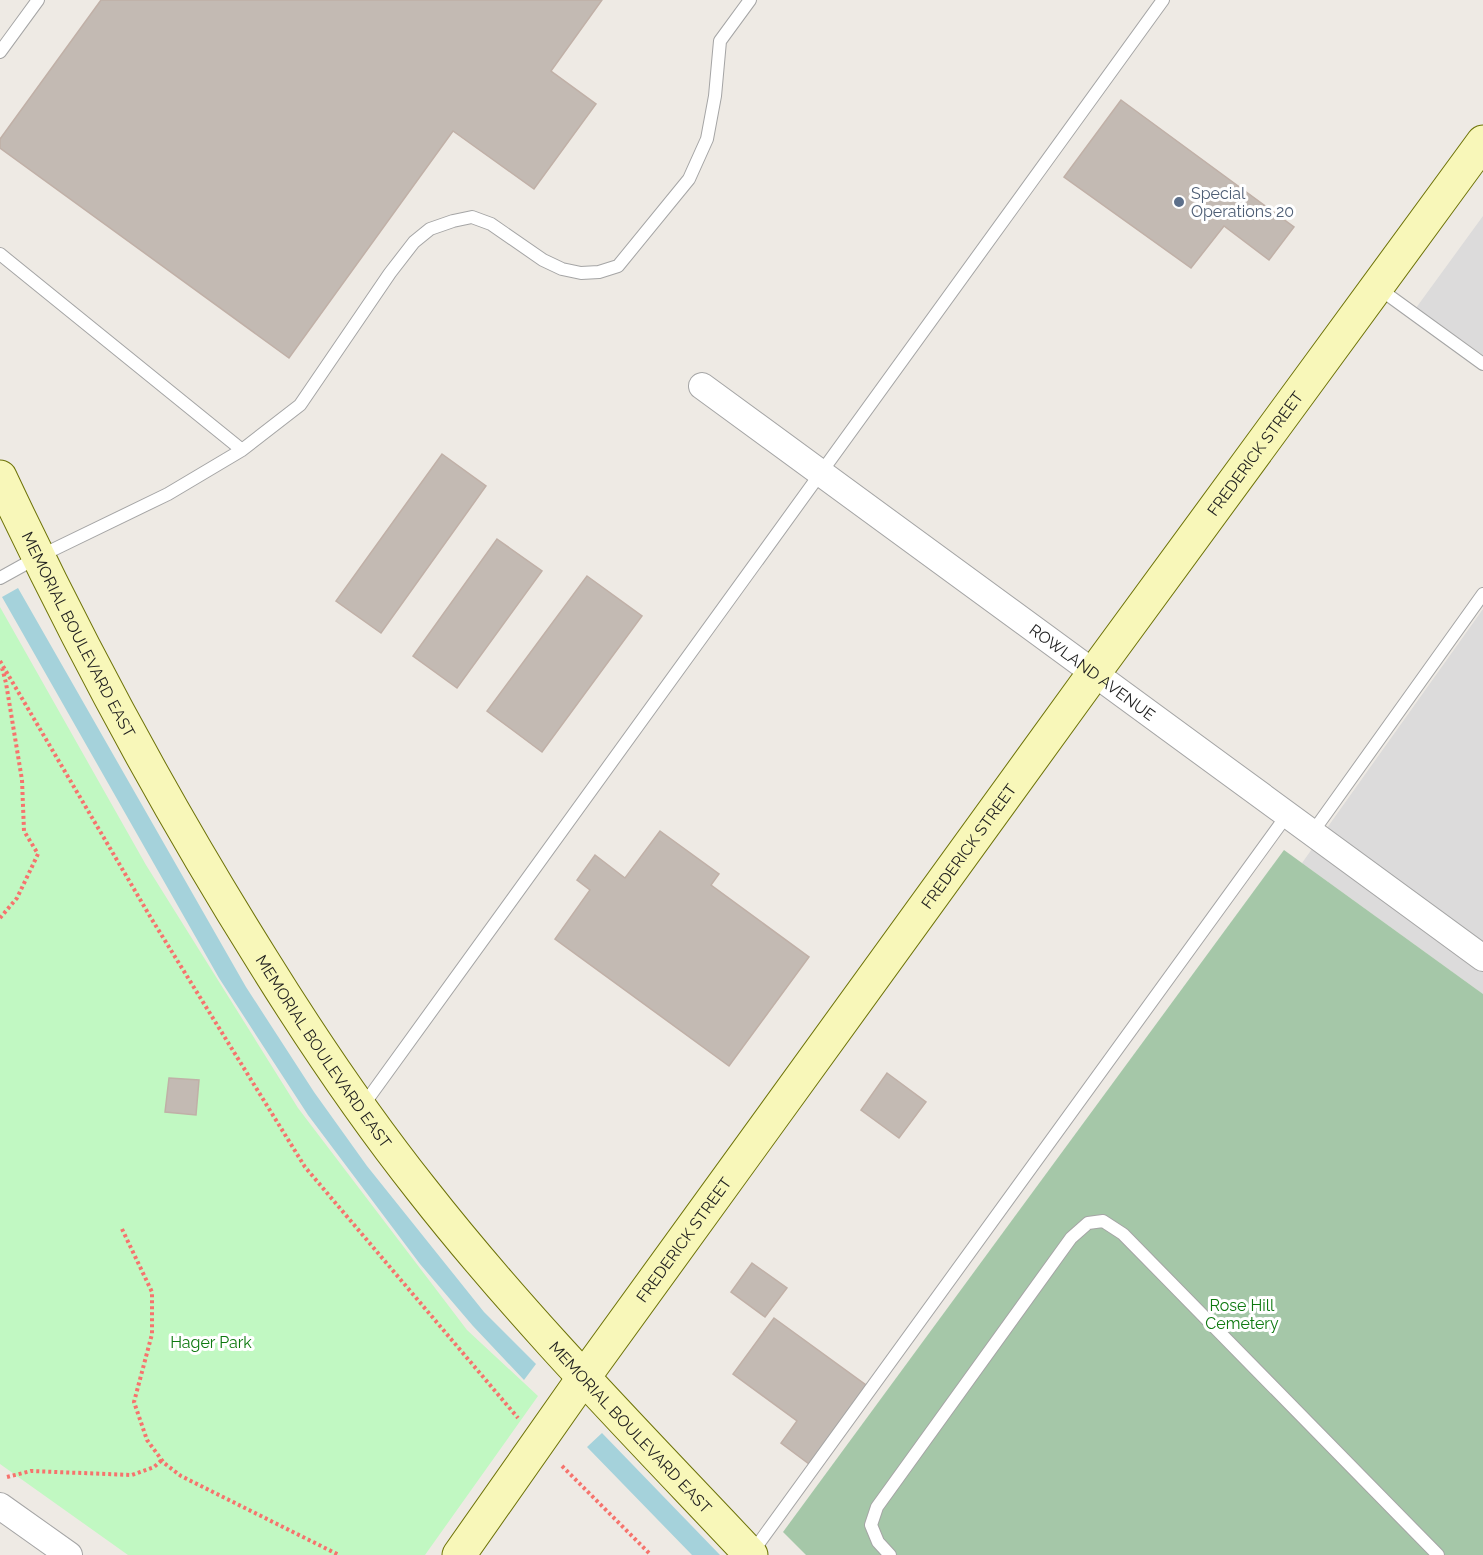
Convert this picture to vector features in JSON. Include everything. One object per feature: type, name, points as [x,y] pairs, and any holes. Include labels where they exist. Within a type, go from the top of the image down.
[{"type":"main road","name":"FREDERICK STREET","points":[[459,1555],[584,1377],[1094,673],[1483,142]]},
{"type":"main road","name":"MEMORIAL BOULEVARD EAST","points":[[0,477],[123,721],[215,884],[297,1016],[360,1109],[420,1189],[484,1267],[751,1555]]},
{"type":"street","name":"ROWLAND AVENUE","points":[[702,386],[1287,815],[1480,949]]},
{"type":"street","points":[[0,1506],[69,1555]]},
{"type":"lane","points":[[0,52],[38,0]]},
{"type":"lane","points":[[0,578],[38,556],[168,494],[242,450],[300,405],[390,273],[414,242],[430,229],[472,217],[491,224],[543,260],[562,269],[581,273],[599,272],[618,266],[689,179],[707,139],[715,96],[720,41],[750,0]]},
{"type":"lane","points":[[360,1109],[1163,0]]},
{"type":"lane","points":[[0,254],[242,450]]},
{"type":"lane","points":[[1377,287],[1483,364]]},
{"type":"lane","points":[[1312,833],[1483,594]]},
{"type":"lane","points":[[751,1555],[1287,815]]},
{"type":"lane","points":[[890,1555],[878,1542],[871,1525],[877,1507],[891,1484],[1071,1238],[1088,1223],[1103,1221],[1123,1234],[1438,1555]]},
{"type":"path","points":[[0,662],[6,683],[22,780],[24,831],[38,854],[17,898],[0,918]]},
{"type":"path","points":[[0,662],[151,918],[304,1167],[539,1443],[651,1555]]},
{"type":"path","points":[[122,1229],[152,1292],[152,1334],[134,1402],[147,1440],[162,1460],[181,1476],[339,1555]]},
{"type":"path","points":[[0,1479],[31,1472],[132,1475],[154,1467],[162,1460]]},
{"type":"shaded area","points":[[1483,216],[1483,355],[1416,308]]},
{"type":"shaded area","points":[[1483,609],[1483,994],[1302,863]]},
{"type":"green space","name":"Hager Park","points":[[0,607],[146,865],[298,1108],[467,1330],[538,1396],[425,1555],[128,1555],[0,1464]]},
{"type":"green space","name":"Rose Hill Cemetery","points":[[1284,850],[1483,994],[1483,1555],[806,1555],[783,1532]]},
{"type":"water","points":[[18,588],[246,987],[314,1092],[367,1166],[484,1312],[536,1364],[524,1380],[473,1326],[420,1264],[308,1115],[219,978],[2,597]]},
{"type":"water","points":[[602,1433],[720,1555],[692,1555],[587,1447]]},
{"type":"building","points":[[101,0],[602,0],[551,71],[596,104],[534,189],[453,131],[289,358],[0,148],[0,139]]},
{"type":"building","name":"Special Operations 20","points":[[1121,100],[1294,227],[1269,260],[1224,226],[1191,268],[1064,177]]},
{"type":"building","points":[[442,454],[486,486],[381,633],[336,601]]},
{"type":"building","points":[[497,539],[542,571],[457,688],[413,656]]},
{"type":"building","points":[[587,576],[642,616],[542,752],[487,711]]},
{"type":"building","points":[[660,831],[719,874],[711,885],[809,957],[729,1066],[555,939],[590,890],[577,880],[595,855],[625,878]]},
{"type":"building","points":[[887,1073],[926,1102],[899,1138],[861,1110]]},
{"type":"building","points":[[169,1078],[199,1080],[196,1115],[165,1112]]},
{"type":"building","points":[[752,1263],[787,1288],[765,1317],[731,1292]]},
{"type":"building","points":[[774,1318],[866,1385],[809,1464],[781,1443],[797,1421],[733,1374]]},
{"type":"place","name":"Special Operations 20","points":[[1179,202]]}]
